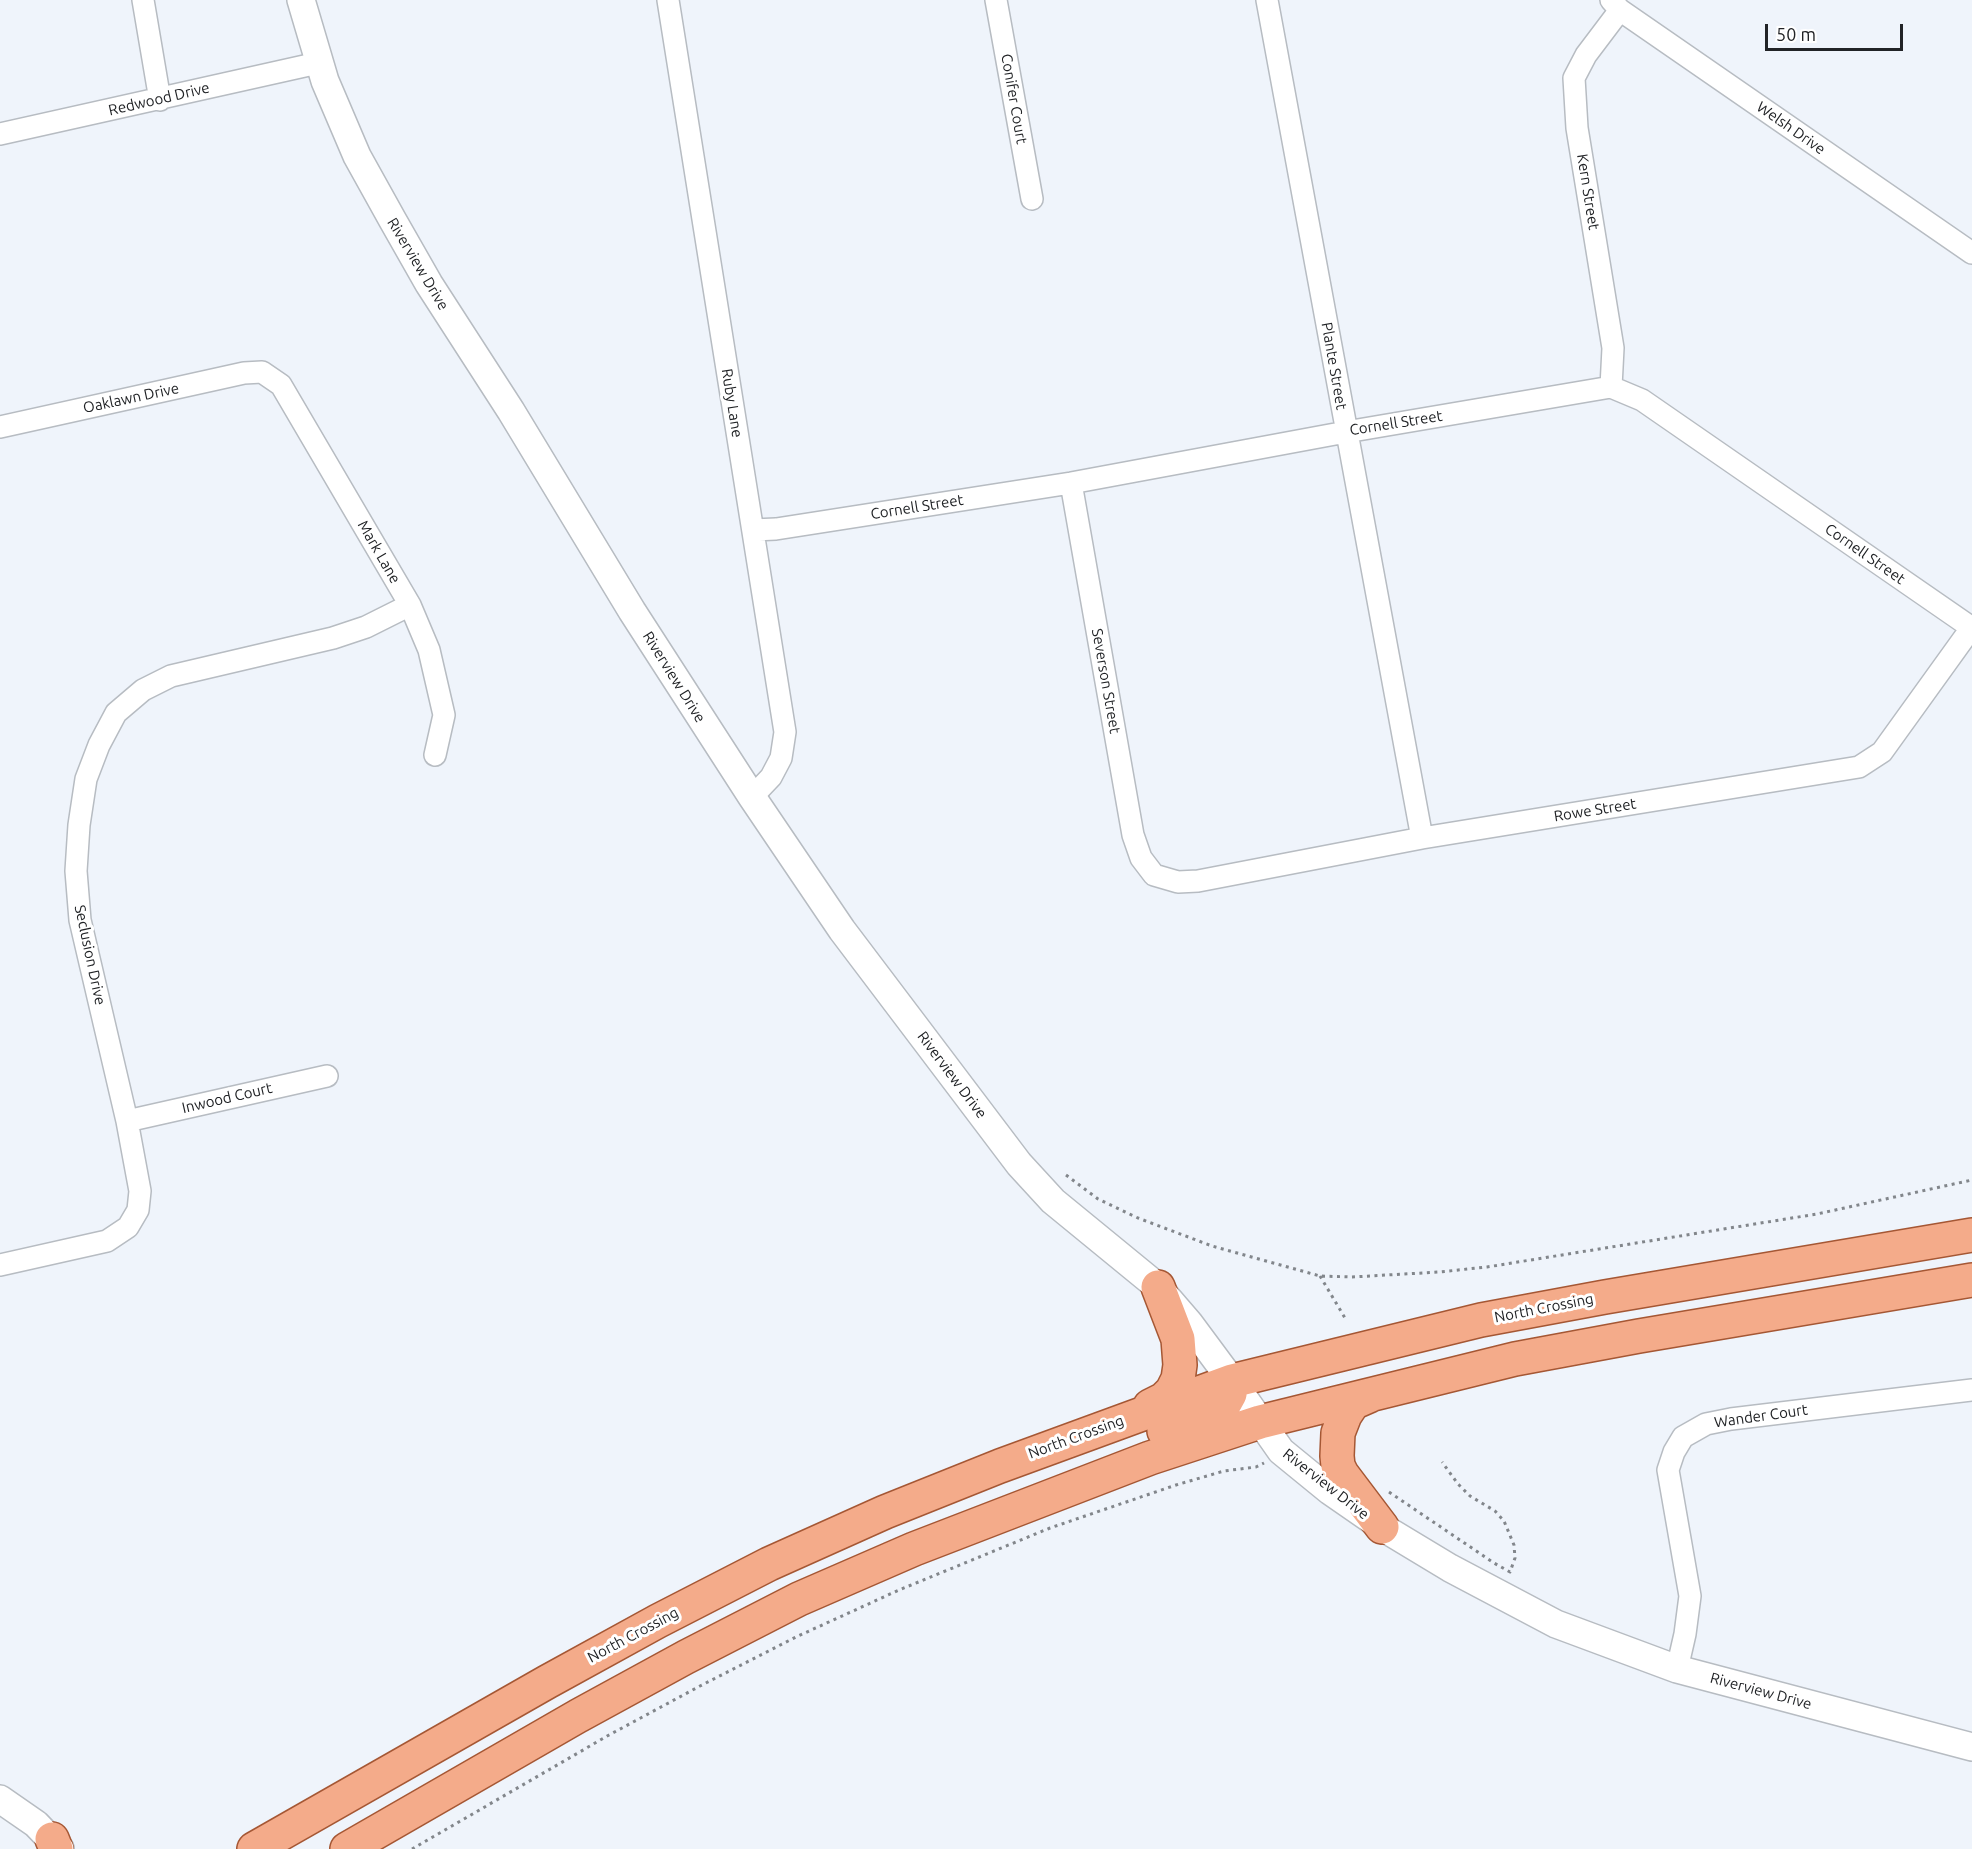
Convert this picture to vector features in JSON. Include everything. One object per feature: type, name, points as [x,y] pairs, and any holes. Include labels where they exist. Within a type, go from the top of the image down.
[{"type":"main road","name":"North Crossing","points":[[254,1849],[657,1621],[769,1564],[885,1512],[1125,1419],[1232,1381],[1481,1320],[1972,1235]]},
{"type":"main road","points":[[347,1849],[557,1728],[686,1657],[800,1599],[914,1548],[1150,1458],[1260,1422],[1515,1359],[1972,1280]]},
{"type":"main road","points":[[1125,1419],[1164,1399],[1172,1391],[1178,1379],[1180,1353],[1178,1339],[1158,1287]]},
{"type":"main road","points":[[1260,1422],[1263,1406],[1276,1397],[1435,1351],[1605,1297]]},
{"type":"main road","points":[[914,1548],[1034,1482],[1107,1450],[1213,1412],[1225,1403],[1230,1394],[1232,1381]]},
{"type":"main road","points":[[1378,1392],[1353,1403],[1345,1415],[1338,1433],[1337,1456],[1338,1466],[1342,1473],[1382,1527]]},
{"type":"main road","points":[[293,1849],[438,1744]]},
{"type":"street","points":[[143,0],[160,100]]},
{"type":"street","name":"Riverview Drive","points":[[301,0],[318,63],[357,156],[429,284],[511,411],[632,611],[752,797],[842,930],[1019,1164],[1053,1201],[1158,1287],[1232,1381],[1281,1451],[1330,1491],[1382,1527],[1450,1568],[1556,1624],[1677,1669],[1972,1747]]},
{"type":"street","name":"Ruby Lane","points":[[668,0],[786,732],[781,758],[771,777],[752,797]]},
{"type":"street","name":"Conifer Court","points":[[996,0],[1032,199]]},
{"type":"street","name":"Plante Street","points":[[1267,0],[1422,838]]},
{"type":"street","name":"Welsh Drive","points":[[1615,5],[1972,254]]},
{"type":"street","name":"Kern Street","points":[[1611,387],[1613,348],[1578,128],[1574,78],[1615,5]]},
{"type":"street","name":"Redwood Drive","points":[[0,134],[318,63]]},
{"type":"street","name":"Oaklawn Drive","points":[[0,427],[244,373],[262,372]]},
{"type":"street","name":"Mark Lane","points":[[262,372],[281,385],[410,605],[429,650],[444,715],[435,754]]},
{"type":"street","name":"Cornell Street","points":[[753,530],[776,529],[1071,483],[1346,432],[1611,387],[1642,400],[1972,627]]},
{"type":"street","name":"Severson Street","points":[[1071,483],[1133,835],[1141,858],[1154,874]]},
{"type":"street","name":"Seclusion Drive","points":[[0,1264],[106,1241],[128,1227],[138,1210],[140,1191],[127,1121],[80,920],[76,871],[79,825],[86,779],[99,746],[116,713],[142,690],[171,676],[333,638],[366,627],[410,605]]},
{"type":"street","name":"Rowe Street","points":[[1154,874],[1178,882],[1197,881],[1422,838],[1859,767],[1882,752],[1972,627]]},
{"type":"street","name":"Inwood Court","points":[[127,1121],[327,1076]]},
{"type":"street","name":"Wander Court","points":[[1677,1669],[1690,1596],[1668,1470],[1674,1452],[1683,1437],[1706,1424],[1731,1419],[1972,1390]]},
{"type":"street","points":[[0,1799],[36,1824],[56,1846]]},
{"type":"path","points":[[1066,1175],[1098,1199],[1138,1218],[1212,1246],[1320,1276],[1395,1275],[1487,1267],[1816,1214],[1972,1180]]},
{"type":"path","points":[[1320,1276],[1345,1317]]},
{"type":"path","points":[[412,1849],[609,1735],[807,1632],[899,1590],[1050,1528],[1176,1485],[1224,1471],[1256,1467],[1281,1451]]},
{"type":"path","points":[[1386,1490],[1510,1572],[1515,1558],[1514,1545],[1504,1521],[1495,1511],[1470,1496],[1442,1462]]}]
